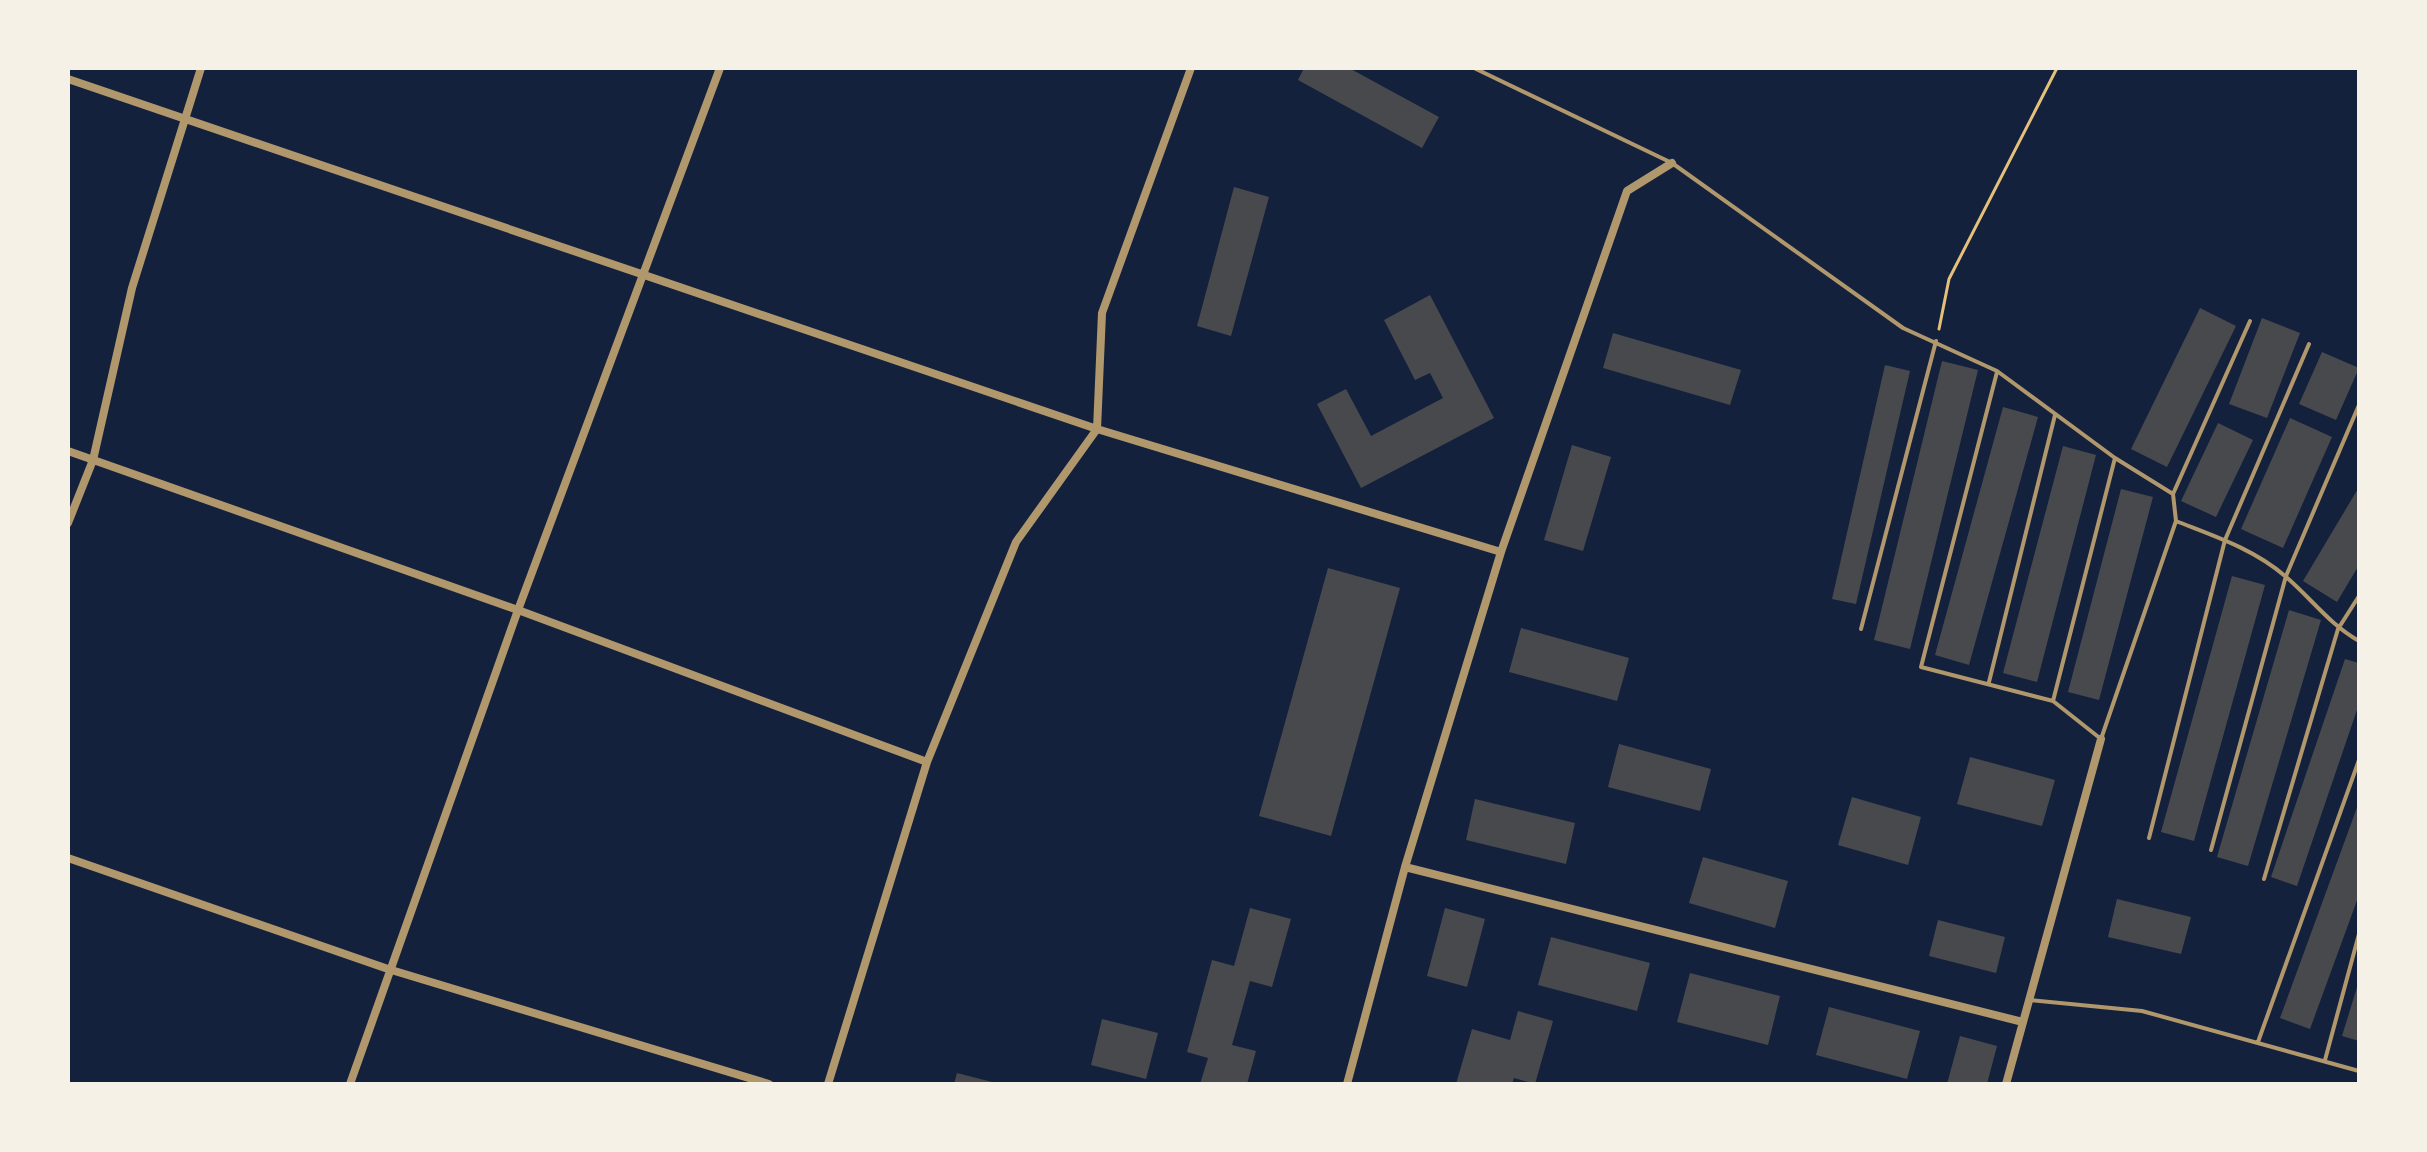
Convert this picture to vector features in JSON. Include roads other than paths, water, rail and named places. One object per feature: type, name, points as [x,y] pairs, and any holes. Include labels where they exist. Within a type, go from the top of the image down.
[{"type":"street","points":[[68,523],[93,460],[132,288],[201,68]]},
{"type":"street","points":[[350,1084],[388,969],[518,610],[720,68]]},
{"type":"street","points":[[828,1084],[927,762],[1016,542],[1097,429],[1102,313],[1191,68]]},
{"type":"street","points":[[68,79],[643,272],[1097,429],[1501,552]]},
{"type":"street","points":[[1347,1084],[1405,867],[1501,552],[1627,191],[1672,163]]},
{"type":"street","points":[[68,451],[518,610],[927,762]]},
{"type":"street","points":[[2006,1084],[2101,739]]},
{"type":"street","points":[[68,858],[388,969],[769,1084]]},
{"type":"street","points":[[1405,867],[2023,1022]]},
{"type":"lane","points":[[1474,68],[1672,163],[1903,328],[1997,371],[2115,458],[2173,494]]},
{"type":"lane","points":[[1997,371],[1921,667],[1989,682],[2053,701],[2101,739],[2176,521],[2173,494],[2250,321]]},
{"type":"lane","points":[[1861,629],[1936,341]]},
{"type":"lane","points":[[2149,838],[2225,540],[2309,344]]},
{"type":"lane","points":[[2211,850],[2286,576],[2359,405]]},
{"type":"lane","points":[[1989,682],[2055,415]]},
{"type":"lane","points":[[2053,701],[2115,458]]},
{"type":"lane","points":[[2176,521],[2255,554],[2286,576],[2338,629],[2359,641]]},
{"type":"lane","points":[[2264,879],[2338,629],[2359,596]]},
{"type":"lane","points":[[2258,1042],[2359,760]]},
{"type":"lane","points":[[2325,1060],[2359,934]]},
{"type":"lane","points":[[2030,1000],[2142,1011],[2359,1071]]}]
